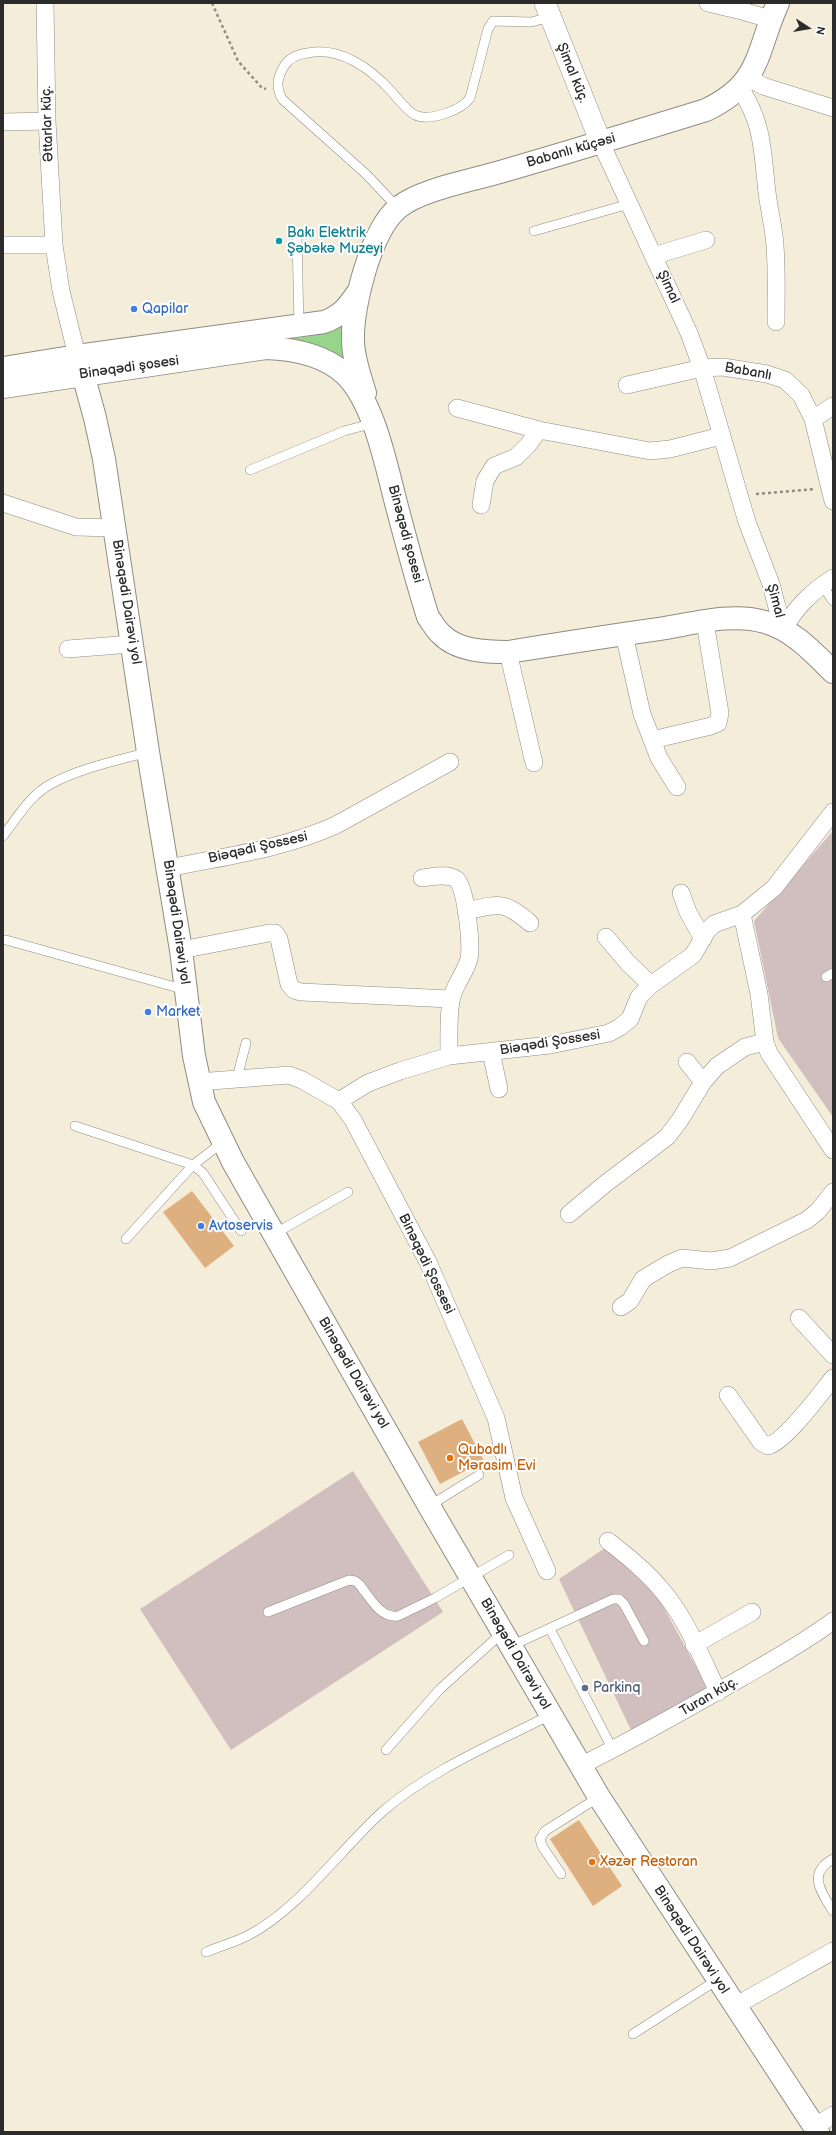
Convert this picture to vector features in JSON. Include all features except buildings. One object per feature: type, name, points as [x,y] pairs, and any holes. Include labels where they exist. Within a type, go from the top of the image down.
[{"type":"main road","name":"Babanlı küçəsi","points":[[359,291],[379,234],[398,208],[432,192],[601,143],[706,110],[725,100],[744,83],[757,60],[774,11]]},
{"type":"main road","name":"Binəqədi şosesi","points":[[3,387],[80,365],[324,322],[336,318],[346,310],[359,291]]},
{"type":"main road","points":[[359,291],[353,340],[354,354],[374,423]]},
{"type":"main road","name":"Binəqədi şosesi","points":[[3,368],[80,365],[266,348],[285,349],[316,356],[335,366],[346,375],[356,387],[374,423],[428,617],[441,635],[455,644],[476,650],[508,652],[705,622],[746,619],[764,622],[783,630],[806,646],[833,672]]},
{"type":"main road","name":"Binəqədi Dairəvi yol","points":[[80,365],[95,418],[114,528],[148,752],[169,868],[198,1082],[204,1102],[222,1142],[274,1234],[506,1640],[580,1766],[717,1980],[816,2129]]},
{"type":"street","name":"Əttarlar küç.","points":[[45,3],[47,121],[54,245],[61,291],[80,365]]},
{"type":"street","points":[[708,3],[774,11]]},
{"type":"street","name":"Şimal küç.","points":[[547,10],[601,143]]},
{"type":"street","points":[[776,322],[775,247],[767,191],[766,166],[759,128],[744,83],[763,86],[833,108]]},
{"type":"street","points":[[3,122],[47,121]]},
{"type":"street","name":"Şimal","points":[[601,143],[689,333],[702,368],[738,495],[771,584],[783,630]]},
{"type":"street","points":[[653,256],[706,240]]},
{"type":"street","points":[[3,245],[54,245]]},
{"type":"street","name":"Babanlı","points":[[627,385],[702,368],[723,367],[767,374],[785,380],[801,395],[813,419],[831,494]]},
{"type":"street","points":[[813,419],[833,406]]},
{"type":"street","points":[[457,408],[539,430],[650,451],[670,449],[721,436]]},
{"type":"street","points":[[481,505],[485,481],[494,466],[516,456],[528,445],[539,430]]},
{"type":"street","points":[[3,503],[76,527],[114,528]]},
{"type":"street","points":[[783,630],[804,599],[828,582]]},
{"type":"street","points":[[652,740],[711,726],[718,722],[720,713],[705,622]]},
{"type":"street","points":[[624,634],[642,714],[659,758],[677,787]]},
{"type":"street","points":[[68,649],[132,644]]},
{"type":"street","points":[[508,652],[534,763]]},
{"type":"street","name":"Biəqədi Şossesi","points":[[169,868],[293,842],[318,833],[450,762]]},
{"type":"street","name":"Biəqədi Şossesi","points":[[339,1102],[368,1083],[400,1071],[449,1056],[550,1045],[609,1033],[620,1027],[630,1019],[640,997],[651,986],[693,956],[707,931],[714,924],[742,914],[774,888],[833,812]]},
{"type":"street","points":[[422,878],[447,876],[456,879],[461,884],[466,911],[470,957],[465,972],[458,982],[451,999],[448,1026],[449,1056]]},
{"type":"street","points":[[681,893],[694,926],[703,939]]},
{"type":"street","points":[[466,911],[502,905],[514,909],[530,922]]},
{"type":"street","points":[[742,914],[759,994],[765,1042],[769,1053],[833,1150]]},
{"type":"street","points":[[181,950],[275,933],[278,938],[289,984],[294,990],[301,992],[451,999]]},
{"type":"street","points":[[606,937],[628,963],[651,986]]},
{"type":"street","points":[[568,1214],[667,1137],[680,1120],[702,1082],[717,1066],[745,1047],[765,1042]]},
{"type":"street","points":[[491,1052],[499,1089]]},
{"type":"street","points":[[687,1062],[702,1082]]},
{"type":"street","name":"Binəqədi Şossesi","points":[[198,1082],[289,1075],[302,1080],[339,1102],[353,1120],[428,1262],[496,1418],[514,1498],[547,1571]]},
{"type":"street","points":[[621,1306],[630,1301],[643,1279],[652,1272],[682,1258],[719,1261],[730,1258],[807,1220],[818,1211],[833,1192]]},
{"type":"street","points":[[799,1318],[833,1355]]},
{"type":"street","points":[[728,1394],[761,1442],[768,1446],[775,1444],[790,1430],[833,1378]]},
{"type":"street","points":[[608,1541],[639,1565],[661,1589],[676,1610],[718,1692]]},
{"type":"street","points":[[694,1645],[752,1612]]},
{"type":"street","name":"Turan küç.","points":[[580,1766],[613,1750],[718,1692],[802,1642],[833,1621]]},
{"type":"street","points":[[735,2006],[833,1951]]},
{"type":"street","points":[[816,2129],[833,2115]]},
{"type":"lane","points":[[398,208],[367,175],[282,99],[278,92],[277,83],[285,64],[297,55],[313,52],[335,54],[365,67],[378,77],[415,115],[425,117],[437,115],[459,109],[470,98],[488,29],[493,21],[532,22],[547,10]]},
{"type":"lane","points":[[534,231],[629,204]]},
{"type":"lane","points":[[297,238],[299,326]]},
{"type":"lane","points":[[250,470],[344,431],[374,423]]},
{"type":"lane","points":[[828,582],[833,601]]},
{"type":"lane","points":[[3,836],[30,801],[50,784],[74,774],[148,752]]},
{"type":"lane","points":[[6,940],[186,990]]},
{"type":"lane","points":[[237,1078],[246,1044]]},
{"type":"lane","points":[[75,1126],[193,1165],[203,1173],[242,1231]]},
{"type":"lane","points":[[126,1239],[193,1165],[222,1142]]},
{"type":"lane","points":[[274,1234],[348,1192]]},
{"type":"lane","points":[[429,1506],[479,1475]]},
{"type":"lane","points":[[268,1612],[349,1580],[355,1581],[359,1584],[384,1615],[391,1617],[398,1616],[434,1598],[509,1555]]},
{"type":"lane","points":[[386,1750],[440,1689],[506,1640],[550,1629],[613,1599],[619,1599],[624,1604],[644,1641]]},
{"type":"lane","points":[[550,1629],[613,1750]]},
{"type":"lane","points":[[206,1952],[249,1935],[282,1913],[383,1812],[417,1787],[449,1767],[550,1715]]},
{"type":"lane","points":[[561,1874],[542,1846],[540,1838],[545,1831],[599,1797]]},
{"type":"lane","points":[[833,1859],[821,1868],[818,1876],[819,1887],[833,1911]]},
{"type":"lane","points":[[633,2034],[717,1980]]},
{"type":"path","points":[[212,3],[238,61],[262,88],[278,92]]},
{"type":"path","points":[[738,495],[831,494]]},
{"type":"shaded area","points":[[833,831],[833,1117],[778,1038],[754,921]]},
{"type":"shaded area","points":[[353,1471],[443,1612],[231,1750],[140,1609]]},
{"type":"shaded area","points":[[605,1548],[656,1593],[708,1689],[631,1730],[559,1579]]},
{"type":"green space","points":[[345,322],[350,365],[270,340],[300,338],[318,334]]},
{"type":"place","name":"Bakı Elektrik Şəbəkə Muzeyi","points":[[279,241]]},
{"type":"place","name":"Qapilar","points":[[134,309]]},
{"type":"place","name":"Market","points":[[148,1012]]},
{"type":"place","name":"Avtoservis","points":[[201,1226]]},
{"type":"place","name":"Qubadlı Mərasim Evi","points":[[450,1458]]},
{"type":"place","name":"Parkinq","points":[[585,1688]]},
{"type":"place","name":"Xəzər Restoran","points":[[592,1862]]}]
